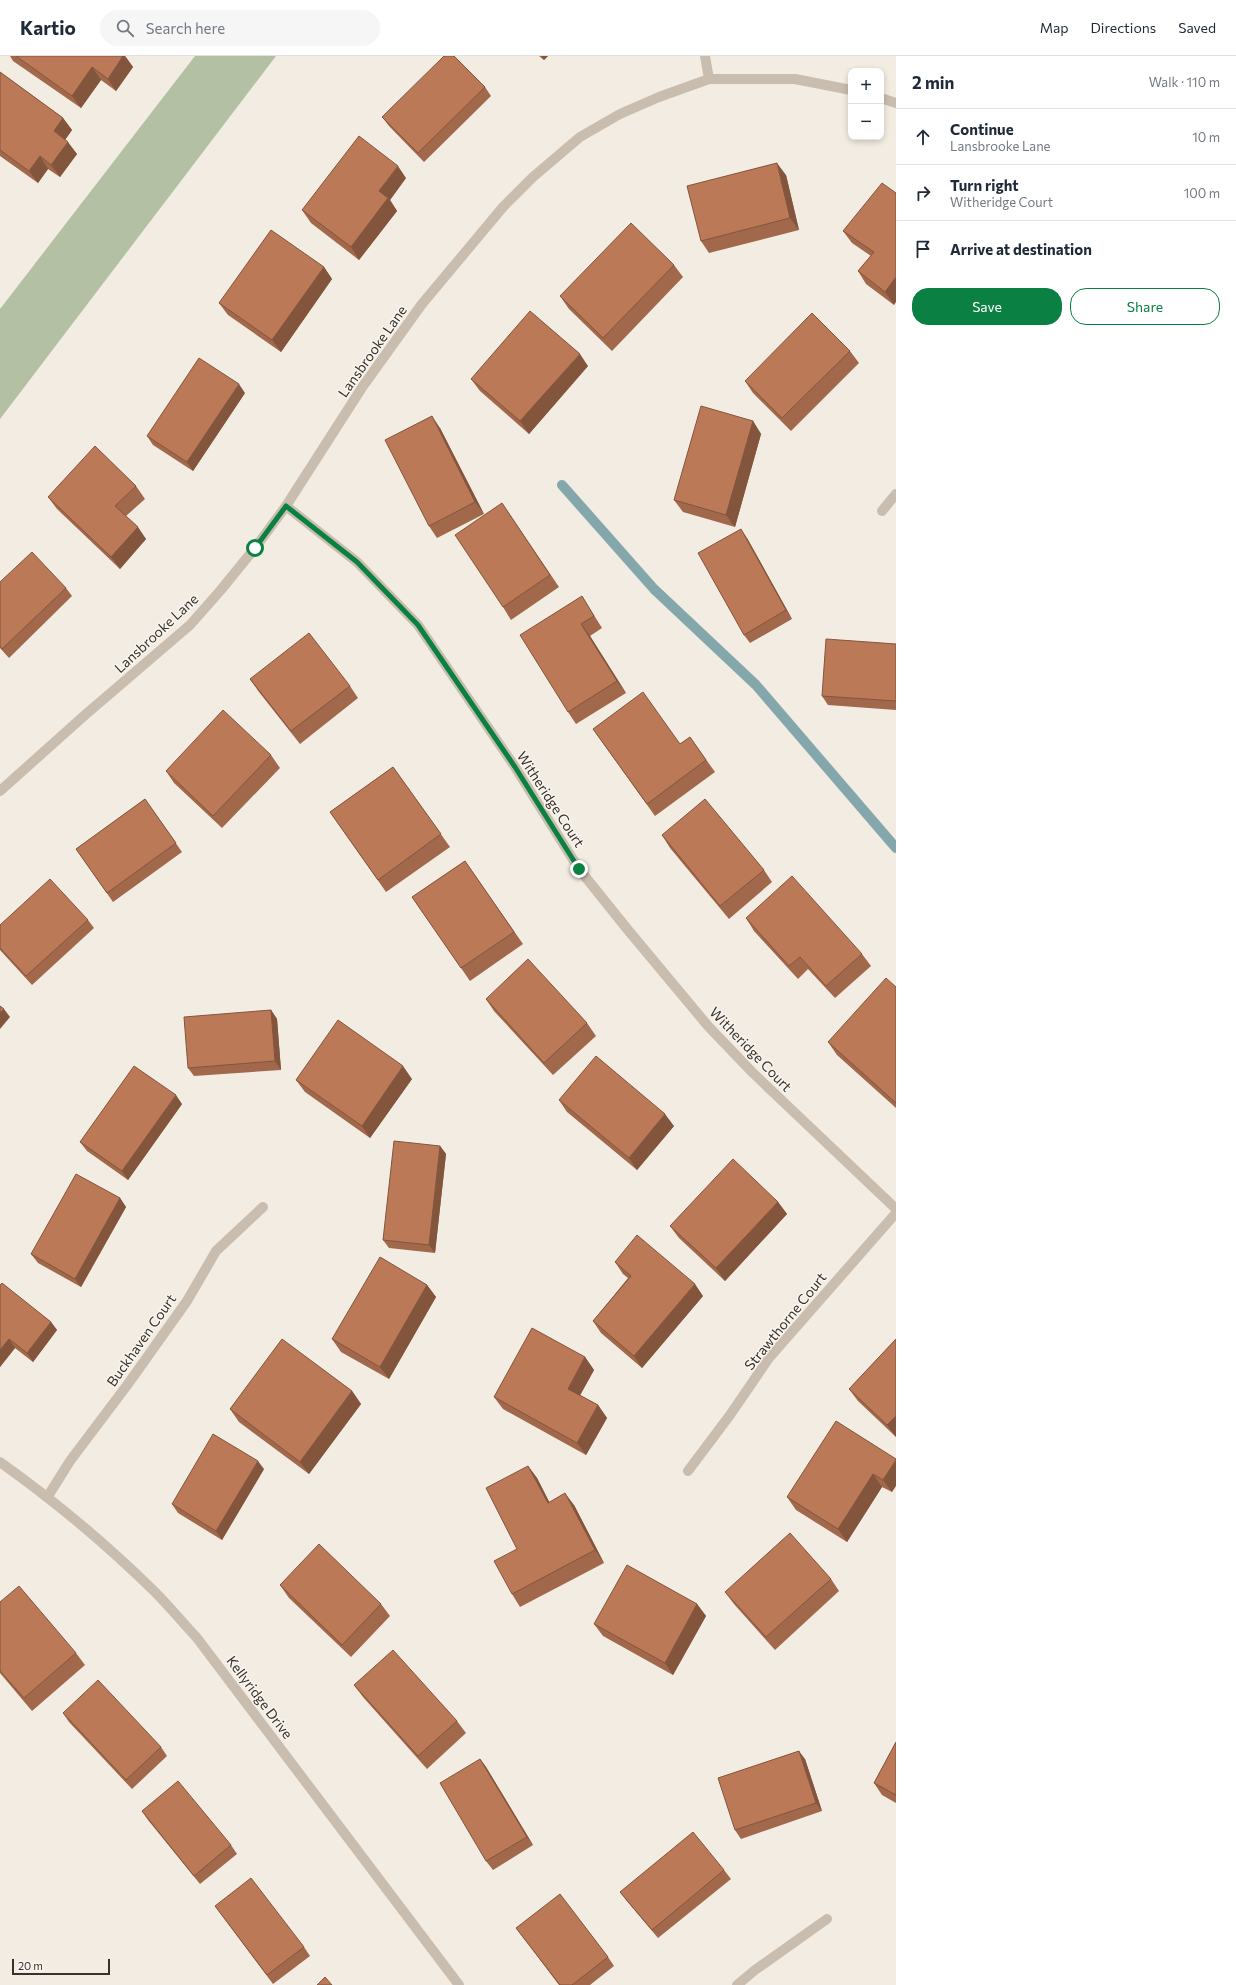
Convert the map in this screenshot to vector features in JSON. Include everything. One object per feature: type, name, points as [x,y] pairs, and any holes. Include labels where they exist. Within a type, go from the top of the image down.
[{"type":"street","points":[[705,56],[708,79]]},
{"type":"street","name":"Lansbrooke Lane","points":[[0,791],[84,715],[190,625],[255,548],[286,506],[364,386],[422,304],[503,207],[528,182],[580,137],[614,118],[659,97],[708,79],[795,79],[848,89]]},
{"type":"street","points":[[884,99],[896,103]]},
{"type":"street","points":[[882,511],[896,494]]},
{"type":"street","name":"Witheridge Court","points":[[286,506],[357,562],[418,625],[515,767],[579,869],[708,1026],[753,1073],[896,1209]]},
{"type":"street","name":"Buckhaven Court","points":[[48,1496],[70,1461],[128,1384],[187,1301],[216,1251],[263,1207]]},
{"type":"street","name":"Strawthorne Court","points":[[688,1471],[730,1415],[768,1358],[896,1213]]},
{"type":"street","name":"Kellyridge Drive","points":[[0,1462],[48,1496],[155,1592],[197,1638],[459,1985]]},
{"type":"street","points":[[737,1985],[827,1919]]},
{"type":"green space","points":[[195,56],[276,56],[0,419],[0,309]]},
{"type":"building","points":[[16,56],[123,56],[108,79],[92,67],[72,96]]},
{"type":"building","points":[[444,56],[454,56],[485,87],[418,153],[382,117]]},
{"type":"building","points":[[0,72],[63,118],[54,131],[68,142],[51,165],[40,156],[29,171],[0,150]]},
{"type":"building","points":[[359,136],[398,166],[379,191],[388,198],[351,247],[302,210]]},
{"type":"building","points":[[777,163],[790,218],[701,241],[687,186]]},
{"type":"building","points":[[882,183],[896,193],[896,277],[885,292],[858,271],[874,252],[843,231]]},
{"type":"building","points":[[631,223],[674,265],[603,338],[560,296]]},
{"type":"building","points":[[271,230],[324,267],[272,340],[219,303]]},
{"type":"building","points":[[530,311],[580,354],[520,421],[471,379]]},
{"type":"building","points":[[812,313],[850,351],[782,418],[745,381]]},
{"type":"building","points":[[199,358],[239,384],[187,462],[147,436]]},
{"type":"building","points":[[701,406],[753,421],[726,515],[674,500]]},
{"type":"building","points":[[432,416],[475,502],[429,526],[385,440]]},
{"type":"building","points":[[95,446],[136,486],[115,506],[138,527],[111,557],[48,497]]},
{"type":"building","points":[[502,503],[550,575],[503,607],[455,535]]},
{"type":"building","points":[[741,529],[786,610],[744,635],[698,553]]},
{"type":"building","points":[[32,552],[66,588],[2,649],[0,646],[0,582]]},
{"type":"building","points":[[582,596],[594,616],[581,624],[617,681],[568,712],[520,635]]},
{"type":"building","points":[[309,633],[350,686],[291,731],[250,679]]},
{"type":"building","points":[[826,639],[896,644],[896,701],[822,696]]},
{"type":"building","points":[[643,692],[680,744],[690,737],[706,760],[647,804],[593,729]]},
{"type":"building","points":[[223,710],[271,755],[213,816],[166,771]]},
{"type":"building","points":[[393,767],[441,834],[378,880],[330,812]]},
{"type":"building","points":[[145,799],[176,843],[107,893],[76,849]]},
{"type":"building","points":[[705,799],[764,870],[720,906],[662,835]]},
{"type":"building","points":[[465,861],[514,932],[461,968],[412,897]]},
{"type":"building","points":[[792,876],[862,954],[826,986],[800,957],[789,966],[746,918]]},
{"type":"building","points":[[50,879],[88,920],[26,976],[0,948],[0,925]]},
{"type":"building","points":[[528,959],[587,1023],[544,1063],[486,999]]},
{"type":"building","points":[[886,978],[896,987],[896,1103],[828,1042]]},
{"type":"building","points":[[0,1006],[4,1009],[0,1013]]},
{"type":"building","points":[[271,1010],[275,1061],[188,1068],[184,1017]]},
{"type":"building","points":[[338,1020],[403,1066],[362,1126],[296,1080]]},
{"type":"building","points":[[596,1056],[665,1114],[629,1158],[559,1100]]},
{"type":"building","points":[[134,1066],[176,1095],[122,1171],[80,1142]]},
{"type":"building","points":[[394,1141],[440,1146],[429,1245],[383,1240]]},
{"type":"building","points":[[733,1159],[778,1202],[716,1268],[670,1226]]},
{"type":"building","points":[[76,1174],[120,1198],[75,1279],[31,1254]]},
{"type":"building","points":[[637,1235],[695,1284],[634,1356],[593,1321],[631,1276],[615,1262]]},
{"type":"building","points":[[380,1257],[427,1285],[380,1367],[332,1339]]},
{"type":"building","points":[[2,1283],[51,1322],[27,1353],[9,1339],[0,1350],[0,1285]]},
{"type":"building","points":[[532,1328],[585,1357],[568,1389],[598,1405],[577,1443],[494,1397]]},
{"type":"building","points":[[282,1339],[352,1391],[300,1462],[230,1409]]},
{"type":"building","points":[[896,1339],[896,1416],[887,1425],[849,1389]]},
{"type":"building","points":[[836,1421],[896,1459],[883,1480],[873,1474],[838,1529],[787,1497]]},
{"type":"building","points":[[213,1434],[258,1461],[216,1531],[172,1504]]},
{"type":"building","points":[[528,1466],[548,1503],[565,1493],[595,1550],[512,1594],[494,1561],[517,1549],[486,1488]]},
{"type":"building","points":[[790,1533],[831,1579],[766,1637],[725,1592]]},
{"type":"building","points":[[319,1544],[381,1604],[342,1645],[280,1585]]},
{"type":"building","points":[[627,1565],[697,1604],[665,1663],[594,1624]]},
{"type":"building","points":[[19,1586],[76,1653],[24,1698],[0,1671],[0,1602]]},
{"type":"building","points":[[393,1650],[457,1721],[418,1756],[354,1685]]},
{"type":"building","points":[[98,1680],[161,1747],[126,1780],[63,1713]]},
{"type":"building","points":[[896,1742],[896,1795],[874,1783]]},
{"type":"building","points":[[799,1751],[816,1803],[735,1830],[718,1778]]},
{"type":"building","points":[[480,1759],[527,1837],[486,1861],[440,1783]]},
{"type":"building","points":[[178,1781],[231,1845],[194,1876],[142,1811]]},
{"type":"building","points":[[693,1832],[724,1870],[652,1930],[620,1892]]},
{"type":"building","points":[[251,1878],[304,1947],[267,1975],[215,1906]]},
{"type":"building","points":[[560,1894],[608,1957],[572,1985],[560,1985],[516,1928]]},
{"type":"building","points":[[325,1977],[332,1985],[317,1985]]},
{"type":"waterway","points":[[562,485],[654,589],[756,685],[896,848]]},
{"type":"route","points":[[255,548],[286,506],[357,562],[390,594],[418,625],[515,767],[579,869]]}]
